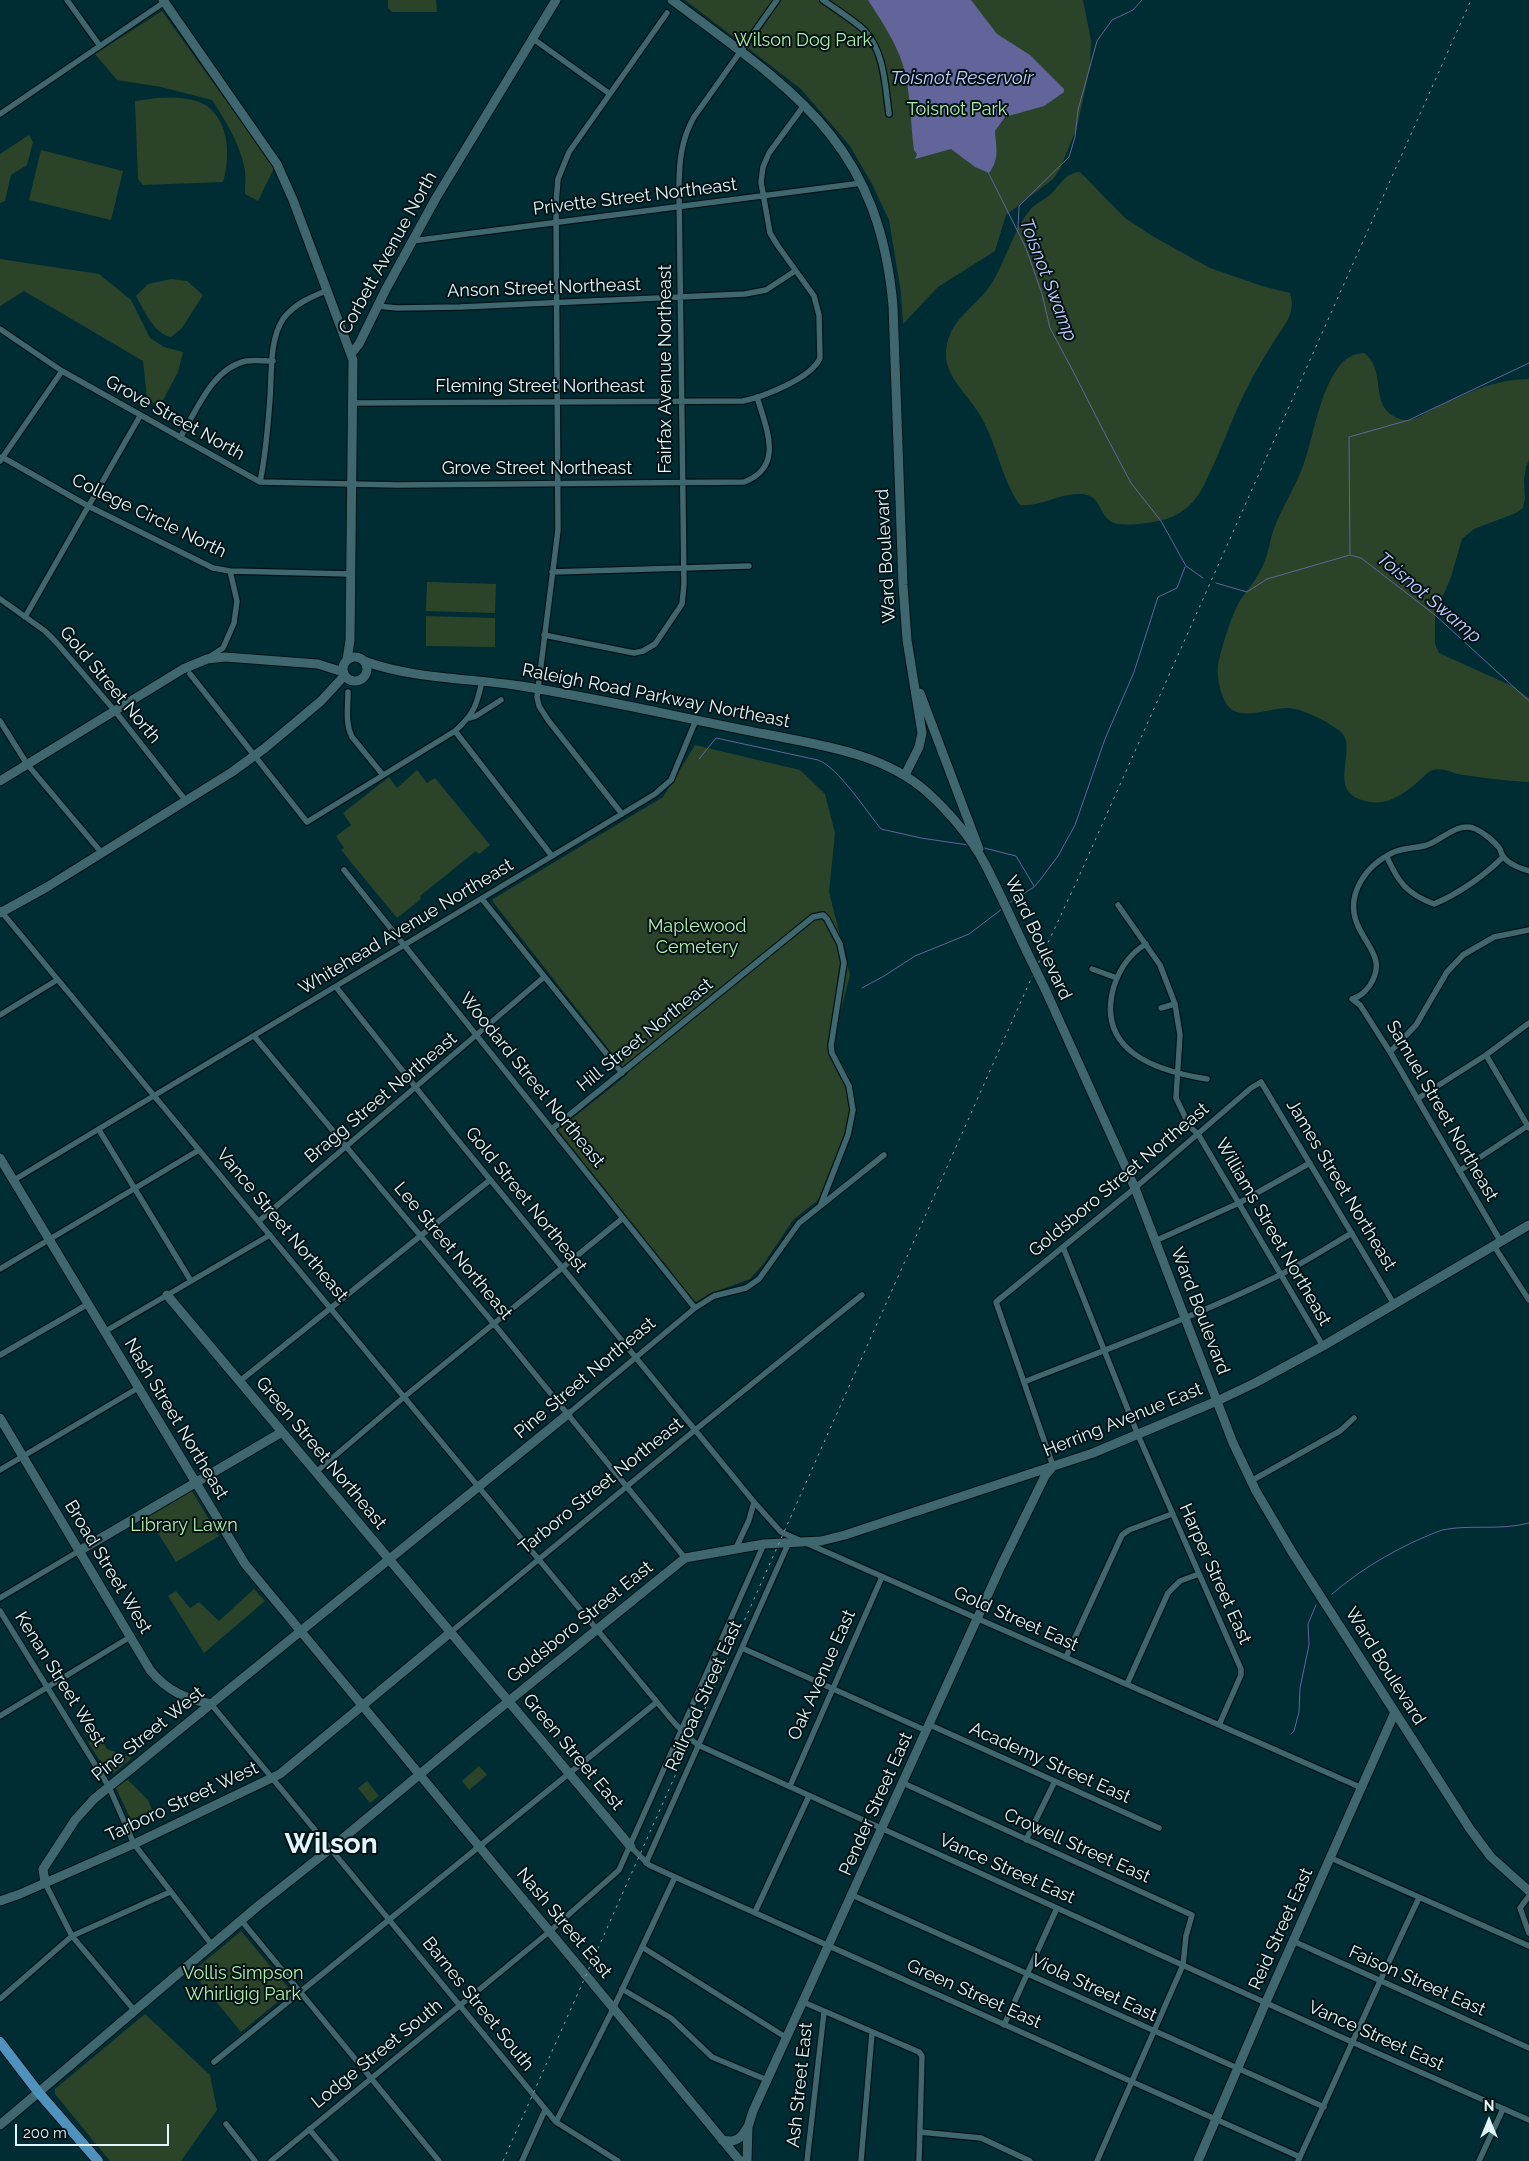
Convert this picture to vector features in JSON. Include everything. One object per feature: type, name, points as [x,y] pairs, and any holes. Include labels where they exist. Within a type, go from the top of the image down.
[{"type":"main road","points":[[0,2042],[39,2093],[96,2160]]},
{"type":"street","points":[[66,0],[100,46]]},
{"type":"street","name":"Corbett Avenue North","points":[[347,661],[350,640],[354,403],[353,360],[351,354],[359,344],[412,241],[556,0]]},
{"type":"street","name":"Ward Boulevard","points":[[672,0],[740,51],[805,104],[832,135],[862,182],[881,233],[891,285],[902,573],[906,630],[922,733],[918,747],[905,775],[926,791],[943,808],[985,863],[1045,989],[1135,1188],[1232,1443],[1251,1481],[1292,1552],[1470,1829],[1491,1857],[1529,1890]]},
{"type":"street","name":"Fairfax Avenue Northeast","points":[[544,636],[634,653],[650,648],[655,644],[682,604],[679,169],[685,135],[694,117],[777,0]]},
{"type":"street","points":[[823,0],[858,25],[876,47],[882,65],[889,114]]},
{"type":"street","points":[[0,114],[165,1],[278,164],[351,354]]},
{"type":"street","points":[[622,814],[539,706],[538,689],[558,530],[556,194],[560,172],[569,152],[667,13]]},
{"type":"street","points":[[532,38],[610,94]]},
{"type":"street","name":"Fleming Street Northeast","points":[[354,403],[681,402],[742,400],[757,398],[808,372],[817,364],[820,358],[818,307],[814,296],[770,233],[761,174],[765,160],[805,104]]},
{"type":"street","name":"Privette Street Northeast","points":[[412,241],[862,182]]},
{"type":"street","name":"Anson Street Northeast","points":[[377,306],[412,308],[680,297],[761,291],[774,286],[795,271]]},
{"type":"street","points":[[260,482],[267,441],[275,339],[282,320],[301,302],[328,290]]},
{"type":"street","name":"Grove Street North","points":[[0,329],[62,371],[260,482],[352,484]]},
{"type":"street","points":[[180,438],[208,391],[222,373],[244,362],[273,361]]},
{"type":"street","points":[[1,459],[62,371]]},
{"type":"street","name":"Grove Street Northeast","points":[[352,484],[744,482],[762,470],[770,454],[770,440],[757,398]]},
{"type":"street","points":[[25,617],[140,416]]},
{"type":"street","name":"College Circle North","points":[[1,459],[88,506],[213,568],[230,571],[350,574]]},
{"type":"street","points":[[552,572],[749,566]]},
{"type":"street","points":[[0,781],[183,669],[207,659],[222,648],[236,613],[236,597],[230,571]]},
{"type":"street","name":"Gold Street North","points":[[0,599],[45,631],[56,642],[115,711],[186,801]]},
{"type":"street","name":"Corbett Avenue North","points":[[350,640],[362,660]]},
{"type":"street","points":[[222,648],[234,658]]},
{"type":"street","points":[[1,912],[186,801],[254,756],[326,697],[365,676],[367,668],[362,660],[354,657],[347,661],[318,664],[234,658],[207,659]]},
{"type":"street","name":"Raleigh Road Parkway Northeast","points":[[362,660],[395,670],[538,689],[832,748],[873,760],[905,775]]},
{"type":"street","points":[[326,697],[344,674],[347,661]]},
{"type":"street","points":[[318,664],[356,681]]},
{"type":"street","points":[[912,669],[929,720],[985,863]]},
{"type":"street","name":"Raleigh Road Parkway Northeast","points":[[365,676],[374,672],[395,670]]},
{"type":"street","points":[[190,674],[307,822],[455,730],[469,718],[476,705],[482,681]]},
{"type":"street","points":[[348,692],[347,716],[349,730],[352,737],[383,775]]},
{"type":"street","points":[[469,718],[476,716],[501,700]]},
{"type":"street","name":"Whitehead Avenue Northeast","points":[[14,1180],[482,899],[668,784],[696,720]]},
{"type":"street","points":[[0,721],[28,764],[101,852]]},
{"type":"street","points":[[455,730],[552,856]]},
{"type":"street","points":[[1503,857],[1494,866],[1448,898],[1434,904],[1408,891],[1396,877],[1387,857],[1394,852],[1430,844],[1456,829],[1464,827],[1473,828],[1483,834],[1500,848],[1503,857],[1514,866],[1529,871]]},
{"type":"street","name":"Samuel Street Northeast","points":[[1387,857],[1369,868],[1358,886],[1354,914],[1376,957],[1376,975],[1363,994],[1352,999],[1360,1005],[1390,1052],[1459,1171],[1529,1300]]},
{"type":"street","name":"Woodard Street Northeast","points":[[344,870],[695,1308]]},
{"type":"street","points":[[482,899],[622,1073]]},
{"type":"street","name":"Williams Street Northeast","points":[[1118,905],[1160,965],[1175,1004],[1180,1035],[1176,1098],[1190,1127],[1198,1134],[1323,1346]]},
{"type":"street","name":"Vance Street Northeast","points":[[1,912],[539,1558]]},
{"type":"street","name":"Hill Street Northeast","points":[[552,1129],[813,917],[822,916],[827,919],[843,954],[844,973],[831,1046],[836,1063],[849,1086],[853,1110],[848,1135],[821,1204]]},
{"type":"street","points":[[1390,1052],[1416,1025],[1447,972],[1462,955],[1494,937],[1529,930]]},
{"type":"street","points":[[1146,944],[1137,949],[1128,959],[1117,978],[1110,1004],[1111,1020],[1116,1033],[1142,1060],[1178,1074],[1207,1079]]},
{"type":"street","points":[[1092,969],[1117,978]]},
{"type":"street","name":"Bragg Street Northeast","points":[[259,1221],[544,977]]},
{"type":"street","points":[[0,1014],[57,980]]},
{"type":"street","name":"Gold Street Northeast","points":[[336,987],[490,1180],[695,1430]]},
{"type":"street","points":[[1162,1008],[1175,1004]]},
{"type":"street","points":[[1417,1099],[1486,1055],[1529,1023]]},
{"type":"street","name":"Lee Street Northeast","points":[[254,1036],[494,1324],[685,1558]]},
{"type":"street","points":[[1459,1171],[1529,1126],[1486,1055]]},
{"type":"street","name":"Goldsboro Street Northeast","points":[[1024,1382],[996,1302],[1135,1188],[1251,1088],[1261,1082]]},
{"type":"street","name":"James Street Northeast","points":[[1261,1082],[1394,1304]]},
{"type":"street","points":[[99,1130],[191,1281]]},
{"type":"street","points":[[0,1269],[199,1150]]},
{"type":"street","name":"Pine Street Northeast","points":[[302,1631],[695,1308],[714,1296],[746,1288],[759,1280],[792,1231],[821,1204],[884,1155]]},
{"type":"street","name":"Nash Street Northeast","points":[[0,1158],[245,1564],[302,1631],[362,1707]]},
{"type":"street","points":[[1156,1241],[1239,1203],[1310,1162]]},
{"type":"street","points":[[240,1381],[332,1309],[490,1180]]},
{"type":"street","points":[[316,1472],[404,1397],[623,1218]]},
{"type":"street","name":"Herring Avenue East","points":[[786,1542],[821,1540],[845,1535],[1053,1466],[1138,1435],[1255,1383],[1323,1346],[1529,1225]]},
{"type":"street","points":[[1053,1466],[1024,1382],[1185,1318],[1281,1274],[1352,1233]]},
{"type":"street","points":[[104,1332],[270,1235]]},
{"type":"street","name":"Harper Street East","points":[[1063,1247],[1138,1435],[1241,1669],[1241,1675],[1219,1725]]},
{"type":"street","name":"Green Street Northeast","points":[[167,1295],[451,1632]]},
{"type":"street","name":"Tarboro Street Northeast","points":[[362,1707],[539,1558],[862,1295]]},
{"type":"street","points":[[0,1355],[88,1304]]},
{"type":"street","points":[[0,1470],[138,1388]]},
{"type":"street","name":"Broad Street West","points":[[0,1418],[150,1670],[162,1684],[183,1697],[211,1704]]},
{"type":"street","points":[[1251,1481],[1340,1431],[1354,1418]]},
{"type":"street","name":"Gold Street East","points":[[695,1430],[781,1532],[1362,1788]]},
{"type":"street","points":[[0,1598],[282,1432]]},
{"type":"street","name":"Pender Street East","points":[[747,2161],[748,2127],[767,2080],[978,1618],[1045,1476],[1053,1466]]},
{"type":"street","points":[[736,1548],[754,1502]]},
{"type":"street","points":[[1066,1657],[1122,1535],[1128,1530],[1172,1514]]},
{"type":"street","name":"Goldsboro Street East","points":[[0,2125],[240,1920],[330,1849],[597,1628],[685,1558],[736,1548],[786,1542]]},
{"type":"street","name":"Railroad Street East","points":[[646,1863],[742,1648],[786,1542]]},
{"type":"street","name":"Lodge Street South","points":[[271,2161],[549,1932],[619,1870],[631,1847],[764,1544]]},
{"type":"street","name":"Vance Street East","points":[[539,1558],[681,1731],[698,1745],[1352,2042],[1529,2120]]},
{"type":"street","points":[[1127,1684],[1168,1593],[1180,1581],[1199,1574]]},
{"type":"street","name":"Oak Avenue East","points":[[790,1786],[882,1576]]},
{"type":"street","name":"Kenan Street West","points":[[0,1611],[109,1787],[134,1844],[212,1944]]},
{"type":"street","name":"Pine Street West","points":[[45,1884],[43,1869],[83,1810],[302,1631]]},
{"type":"street","name":"Green Street East","points":[[451,1632],[638,1856],[646,1863],[675,1878],[1133,2082],[1299,2159]]},
{"type":"street","points":[[0,1716],[49,1688],[130,1637]]},
{"type":"street","name":"Academy Street East","points":[[742,1648],[833,1689],[1055,1781],[1159,1828]]},
{"type":"street","points":[[214,2062],[657,1702]]},
{"type":"street","name":"Barnes Street South","points":[[211,1704],[545,2110],[556,2122],[618,2161]]},
{"type":"street","name":"Nash Street East","points":[[362,1707],[740,2161]]},
{"type":"street","name":"Tarboro Street West","points":[[0,1901],[45,1884],[56,1877],[134,1844],[280,1774],[362,1707]]},
{"type":"street","name":"Reid Street East","points":[[1198,2161],[1266,2002],[1395,1712]]},
{"type":"street","points":[[1026,1840],[1055,1781]]},
{"type":"street","name":"Crowell Street East","points":[[903,1783],[1192,1915],[1186,1936],[1183,1964]]},
{"type":"street","points":[[755,1912],[809,1796]]},
{"type":"street","points":[[50,1858],[51,1869],[56,1877]]},
{"type":"street","points":[[1331,1858],[1529,1946]]},
{"type":"street","points":[[556,2122],[613,2009],[675,1878]]},
{"type":"street","points":[[45,1884],[72,1936],[135,2011]]},
{"type":"street","points":[[0,1999],[72,1936],[170,1892]]},
{"type":"street","name":"Viola Street East","points":[[852,1895],[1324,2107]]},
{"type":"street","points":[[1529,1896],[1520,1908],[1529,1933]]},
{"type":"street","points":[[1299,2159],[1324,2107],[1379,1980],[1419,1898]]},
{"type":"street","points":[[1004,2025],[1057,1908]]},
{"type":"street","points":[[240,1920],[439,2161]]},
{"type":"street","name":"Faison Street East","points":[[1293,1941],[1529,2048]]},
{"type":"street","points":[[642,1947],[787,2038]]},
{"type":"street","points":[[1098,2161],[1183,1964]]},
{"type":"street","points":[[622,1989],[671,2018],[712,2057],[767,2080]]},
{"type":"street","points":[[803,2002],[918,2052],[923,2059],[919,2161]]},
{"type":"street","name":"Ash Street East","points":[[807,2161],[824,2012]]},
{"type":"street","points":[[861,2161],[872,2032]]},
{"type":"street","points":[[1479,2161],[1503,2109]]},
{"type":"street","points":[[522,2161],[545,2110]]},
{"type":"street","points":[[226,2124],[255,2161]]},
{"type":"street","points":[[722,2140],[732,2142],[737,2140],[742,2137],[748,2127]]},
{"type":"street","points":[[309,2129],[336,2161]]},
{"type":"street","points":[[920,2132],[970,2135],[981,2138],[1030,2161]]},
{"type":"street","points":[[429,2161],[433,2154]]},
{"type":"green space","points":[[388,0],[436,0],[437,12],[392,12],[388,8]]},
{"type":"green space","name":"Toisnot Park","points":[[685,0],[1083,0],[1091,41],[1090,68],[1077,127],[1060,169],[1053,179],[1006,215],[995,251],[938,287],[903,324],[901,292],[889,220],[872,184],[850,146],[801,89]]},
{"type":"green space","points":[[162,11],[274,168],[258,201],[245,194],[245,171],[237,143],[212,100],[161,87],[117,80],[95,54]]},
{"type":"green space","points":[[157,98],[189,99],[202,103],[215,113],[224,131],[226,141],[227,162],[223,182],[143,185],[138,179],[135,101]]},
{"type":"green space","points":[[29,135],[33,142],[27,165],[11,175],[5,201],[0,203],[0,154]]},
{"type":"green space","points":[[41,150],[123,171],[111,220],[29,200]]},
{"type":"green space","points":[[1080,172],[1125,218],[1154,237],[1210,268],[1262,286],[1290,293],[1292,300],[1289,317],[1249,384],[1201,491],[1194,501],[1182,511],[1172,517],[1159,521],[1142,524],[1118,524],[1112,522],[1104,515],[1092,497],[1080,494],[1072,494],[1035,504],[1020,505],[1008,483],[984,423],[974,405],[958,386],[947,364],[947,343],[951,332],[956,323],[993,281],[1024,218],[1032,208],[1051,194],[1067,177]]},
{"type":"green space","points":[[0,259],[99,274],[131,300],[150,338],[164,347],[183,352],[178,372],[162,402],[155,404],[147,398],[143,361],[24,291],[0,306]]},
{"type":"green space","points":[[171,279],[187,281],[203,295],[182,328],[171,337],[159,331],[146,314],[136,296],[148,284]]},
{"type":"green space","points":[[1364,353],[1374,366],[1383,406],[1393,416],[1404,420],[1416,418],[1470,392],[1493,384],[1529,379],[1529,460],[1524,481],[1525,499],[1523,508],[1516,513],[1474,529],[1462,539],[1451,577],[1435,615],[1435,644],[1439,653],[1512,686],[1529,698],[1529,782],[1463,775],[1437,769],[1430,771],[1410,789],[1398,796],[1384,802],[1370,802],[1357,798],[1349,792],[1345,784],[1347,746],[1344,736],[1338,729],[1305,712],[1288,708],[1257,713],[1234,711],[1228,706],[1221,692],[1218,680],[1218,665],[1234,612],[1264,563],[1275,526],[1307,455],[1328,384],[1343,362],[1354,355]]},
{"type":"green space","points":[[427,582],[496,584],[495,613],[426,611]]},
{"type":"green space","points":[[426,616],[495,618],[495,647],[426,646]]},
{"type":"green space","name":"Maplewood Cemetery","points":[[695,745],[800,770],[825,794],[835,833],[829,892],[850,975],[837,1025],[834,1049],[849,1076],[856,1103],[850,1134],[831,1182],[817,1201],[793,1220],[765,1262],[750,1279],[709,1294],[695,1303],[558,1130],[628,1074],[493,902],[493,899],[663,797]]},
{"type":"green space","points":[[417,770],[427,783],[435,778],[490,845],[479,854],[476,851],[420,896],[421,899],[397,918],[341,850],[344,848],[336,836],[351,825],[343,813],[389,777],[397,788]]},
{"type":"green space","name":"Library Lawn","points":[[192,1491],[219,1536],[176,1562],[148,1517]]},
{"type":"green space","points":[[254,1589],[265,1601],[204,1653],[168,1596],[176,1591],[190,1608],[199,1602],[219,1621]]},
{"type":"green space","points":[[99,1735],[107,1749],[132,1758],[114,1773],[107,1772],[88,1742]]},
{"type":"green space","points":[[479,1766],[487,1775],[469,1790],[462,1781]]},
{"type":"green space","points":[[128,1780],[148,1800],[152,1810],[131,1820],[115,1786]]},
{"type":"green space","points":[[367,1781],[379,1796],[370,1803],[358,1788]]},
{"type":"green space","name":"Vollis Simpson Whirligig Park","points":[[241,1931],[291,1991],[241,2032],[192,1972]]},
{"type":"green space","points":[[145,2014],[210,2075],[217,2110],[181,2161],[110,2161],[55,2094],[55,2089]]},
{"type":"water","name":"Toisnot Reservoir","points":[[868,0],[971,0],[997,34],[1030,55],[1064,89],[1064,92],[1044,106],[1005,117],[995,131],[996,158],[989,173],[975,167],[951,149],[915,159],[917,154],[914,150],[908,89],[903,65],[885,26]]},
{"type":"waterway","points":[[1018,230],[1019,206],[1069,157],[1075,137],[1078,110],[1097,41],[1112,20],[1133,10],[1142,0]]},
{"type":"waterway","name":"Toisnot Swamp","points":[[988,172],[1026,248],[1042,294],[1050,328],[1131,483],[1161,521],[1186,566],[1203,578]]},
{"type":"waterway","points":[[1350,554],[1349,437],[1409,420],[1529,363]]},
{"type":"waterway","name":"Toisnot Swamp","points":[[1216,583],[1247,592],[1267,579],[1350,555],[1361,558],[1435,615],[1529,701]]},
{"type":"waterway","points":[[1009,903],[1034,887],[1040,880],[1058,856],[1075,825],[1105,739],[1134,672],[1158,597],[1177,588],[1185,567]]},
{"type":"waterway","points":[[699,759],[716,738],[818,760],[826,764],[843,780],[881,829],[921,838],[968,845]]},
{"type":"waterway","points":[[984,848],[1016,856],[1034,886]]},
{"type":"waterway","points":[[862,988],[915,956],[969,934],[1002,909]]},
{"type":"waterway","points":[[1332,1594],[1384,1557],[1442,1530],[1464,1527],[1507,1527],[1529,1523]]},
{"type":"waterway","points":[[1291,1734],[1294,1731],[1299,1712],[1300,1688],[1309,1645],[1308,1624],[1316,1605]]},
{"type":"railway","points":[[503,2161],[1471,0]]},
{"type":"district","name":"Wilson","points":[[331,1845]]},
{"type":"park label","name":"Wilson Dog Park","points":[[803,41]]}]
